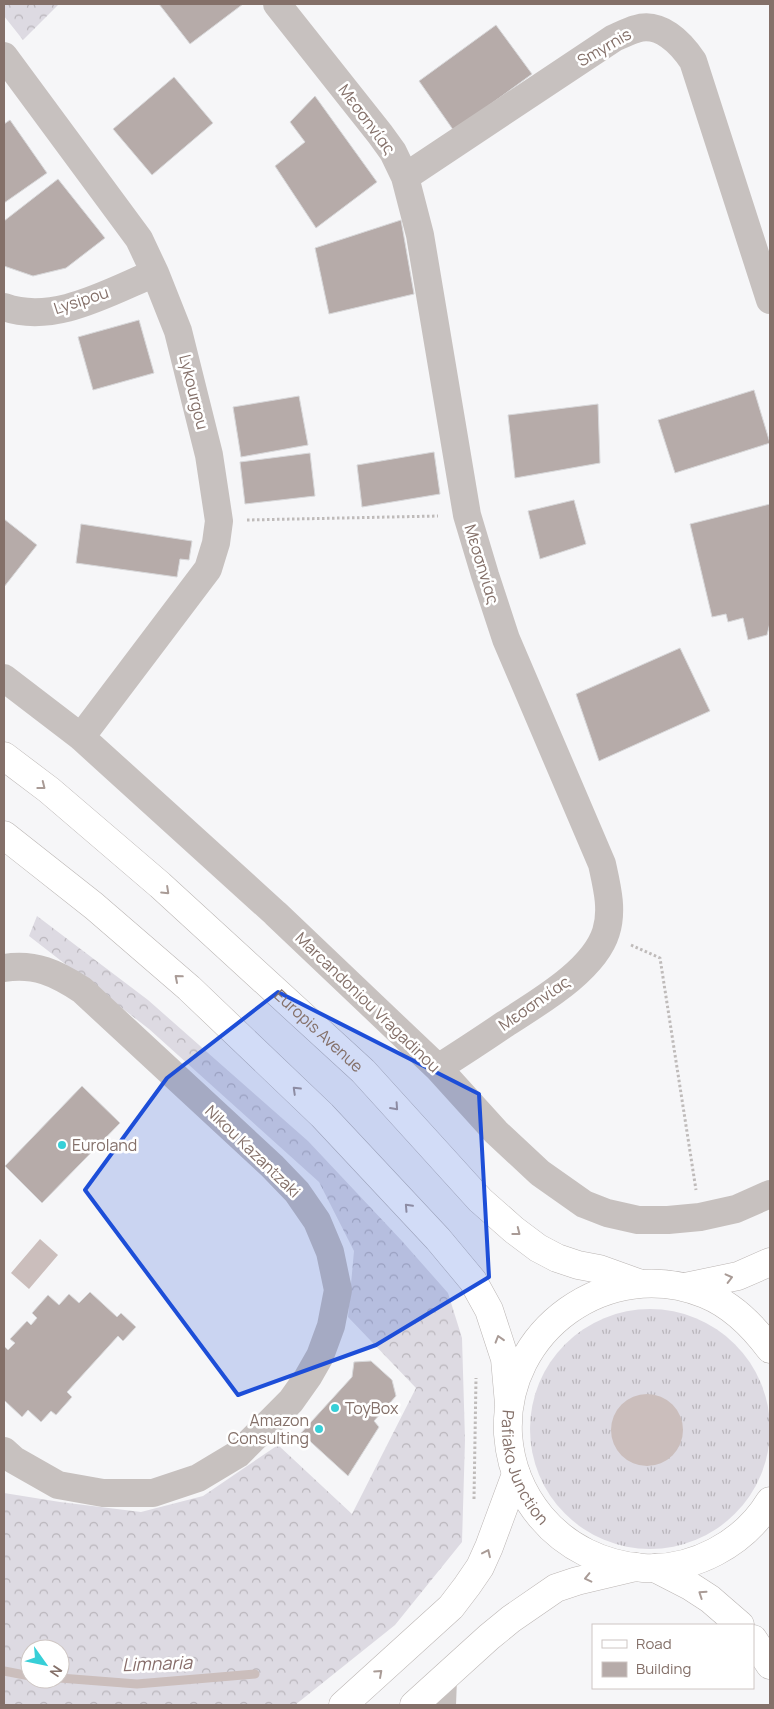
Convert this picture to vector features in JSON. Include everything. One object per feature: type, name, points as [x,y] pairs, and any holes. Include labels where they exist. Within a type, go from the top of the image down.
[{"type":"main road","name":"Europis Avenue","points":[[4,756],[48,790],[160,885],[363,1071],[480,1200],[514,1230],[538,1248],[557,1258],[599,1269],[638,1283]]},
{"type":"main road","points":[[4,835],[94,906],[189,988],[322,1115],[438,1239],[472,1281],[489,1310],[505,1359],[509,1404]]},
{"type":"main road","points":[[685,1287],[738,1276],[770,1262]]},
{"type":"main road","name":"Pafiako Junction","points":[[770,1349],[758,1332],[747,1322],[725,1304],[706,1294],[685,1287],[662,1283],[638,1283],[605,1290],[589,1297],[560,1316],[547,1328],[527,1355],[513,1387],[509,1404],[508,1440],[516,1474],[529,1500],[546,1524],[568,1542],[607,1562],[645,1568],[688,1563],[715,1552],[739,1537],[770,1501]]},
{"type":"main road","points":[[343,1705],[451,1607],[468,1586],[489,1547],[516,1474]]},
{"type":"main road","points":[[414,1705],[442,1692],[488,1637],[511,1619],[556,1588],[577,1581],[645,1568],[690,1586],[710,1599],[739,1624]]},
{"type":"main road","points":[[754,1641],[770,1664]]},
{"type":"street","name":"Μεσσηνίας","points":[[278,4],[380,134],[393,152],[405,177],[420,235],[467,515],[506,639],[602,864],[608,892],[609,912],[606,933],[595,952],[560,989],[438,1068]]},
{"type":"street","name":"Smyrnis","points":[[405,177],[614,38],[637,28],[652,28],[675,39],[693,61],[770,300]]},
{"type":"street","name":"Lykourgou","points":[[4,56],[139,239],[155,273],[178,331],[195,394],[209,455],[219,521],[216,543],[208,569],[82,737]]},
{"type":"street","name":"Lysipou","points":[[4,307],[29,312],[51,311],[82,303],[155,273]]},
{"type":"street","name":"Marcandoniou Vragadinou","points":[[4,678],[82,737],[276,913],[438,1068],[496,1132],[540,1173],[584,1204],[607,1213],[638,1220],[668,1220],[700,1217],[736,1209],[770,1194]]},
{"type":"street","name":"Nikou Kazantzaki","points":[[4,968],[18,966],[39,968],[60,976],[82,990],[272,1166],[297,1192],[317,1221],[330,1252],[338,1290],[331,1326],[320,1356],[291,1401],[238,1454],[198,1478],[153,1493],[103,1493],[58,1484],[14,1460],[4,1451]]},
{"type":"path","points":[[219,521],[467,515]]},
{"type":"path","points":[[606,933],[660,958],[700,1217]]},
{"type":"highlighted area","points":[[278,992],[479,1094],[489,1277],[376,1345],[238,1395],[85,1190],[167,1078]]},
{"type":"green space","points":[[4,4],[59,4],[23,40],[4,16]]},
{"type":"green space","points":[[37,916],[148,1000],[308,1141],[448,1293],[462,1338],[465,1440],[462,1542],[395,1625],[295,1705],[4,1705],[4,1493],[141,1512],[203,1496],[278,1445],[352,1514],[416,1388],[348,1317],[354,1251],[319,1182],[149,1029],[29,936]]},
{"type":"green space","points":[[650,1309],[673,1311],[696,1318],[717,1329],[735,1344],[750,1362],[761,1383],[768,1406],[770,1429],[768,1452],[761,1475],[750,1496],[735,1514],[717,1529],[696,1540],[673,1547],[650,1549],[627,1547],[604,1540],[583,1529],[565,1514],[550,1496],[539,1475],[532,1452],[530,1429],[532,1406],[539,1383],[550,1362],[565,1344],[583,1329],[604,1318],[627,1311]]},
{"type":"shaded area","points":[[40,1239],[58,1255],[29,1289],[11,1273]]},
{"type":"shaded area","points":[[654,1394],[673,1404],[681,1416],[683,1430],[681,1444],[673,1456],[661,1464],[640,1466],[621,1456],[613,1444],[611,1423],[621,1404],[633,1396]]},
{"type":"building","points":[[159,4],[243,4],[190,44]]},
{"type":"building","points":[[496,25],[532,74],[454,131],[419,81]]},
{"type":"building","points":[[174,77],[213,123],[152,175],[113,129]]},
{"type":"building","points":[[315,96],[377,182],[316,228],[275,166],[305,142],[290,122]]},
{"type":"building","points":[[10,120],[47,173],[4,203],[4,124]]},
{"type":"building","points":[[58,179],[105,238],[66,268],[33,276],[4,266],[4,221]]},
{"type":"building","points":[[401,220],[414,294],[329,314],[315,248]]},
{"type":"building","points":[[139,320],[154,373],[93,390],[78,337]]},
{"type":"building","points":[[754,390],[770,443],[675,473],[658,420]]},
{"type":"building","points":[[299,396],[308,445],[241,457],[233,407]]},
{"type":"building","points":[[598,404],[600,463],[515,478],[508,415]]},
{"type":"building","points":[[434,452],[440,494],[362,507],[357,465]]},
{"type":"building","points":[[310,453],[315,496],[245,504],[240,462]]},
{"type":"building","points":[[574,500],[586,544],[540,559],[528,511]]},
{"type":"building","points":[[770,504],[770,623],[767,635],[748,640],[743,618],[728,622],[726,614],[712,617],[690,524]]},
{"type":"building","points":[[4,519],[37,545],[4,587]]},
{"type":"building","points":[[81,524],[192,541],[189,560],[180,559],[177,577],[76,563]]},
{"type":"building","points":[[680,648],[710,711],[599,761],[576,694]]},
{"type":"building","name":"Euroland","points":[[82,1086],[120,1123],[42,1203],[5,1166]]},
{"type":"building","points":[[90,1292],[117,1317],[121,1313],[136,1327],[123,1341],[118,1336],[67,1392],[72,1397],[56,1415],[51,1411],[41,1422],[28,1410],[22,1417],[4,1400],[4,1346],[8,1350],[15,1343],[10,1339],[27,1321],[31,1325],[37,1318],[32,1313],[48,1295],[59,1305],[69,1294],[79,1303]]},
{"type":"building","points":[[371,1361],[392,1380],[396,1396],[374,1421],[379,1427],[348,1476],[301,1433],[352,1377],[354,1362]]},
{"type":"waterway","name":"Limnaria","points":[[4,1671],[20,1674]]},
{"type":"waterway","name":"Limnaria","points":[[70,1679],[137,1684],[255,1674]]},
{"type":"place","name":"Euroland","points":[[62,1145]]},
{"type":"place","name":"ToyBox","points":[[335,1408]]},
{"type":"place","name":"Amazon Consulting","points":[[319,1429]]}]
